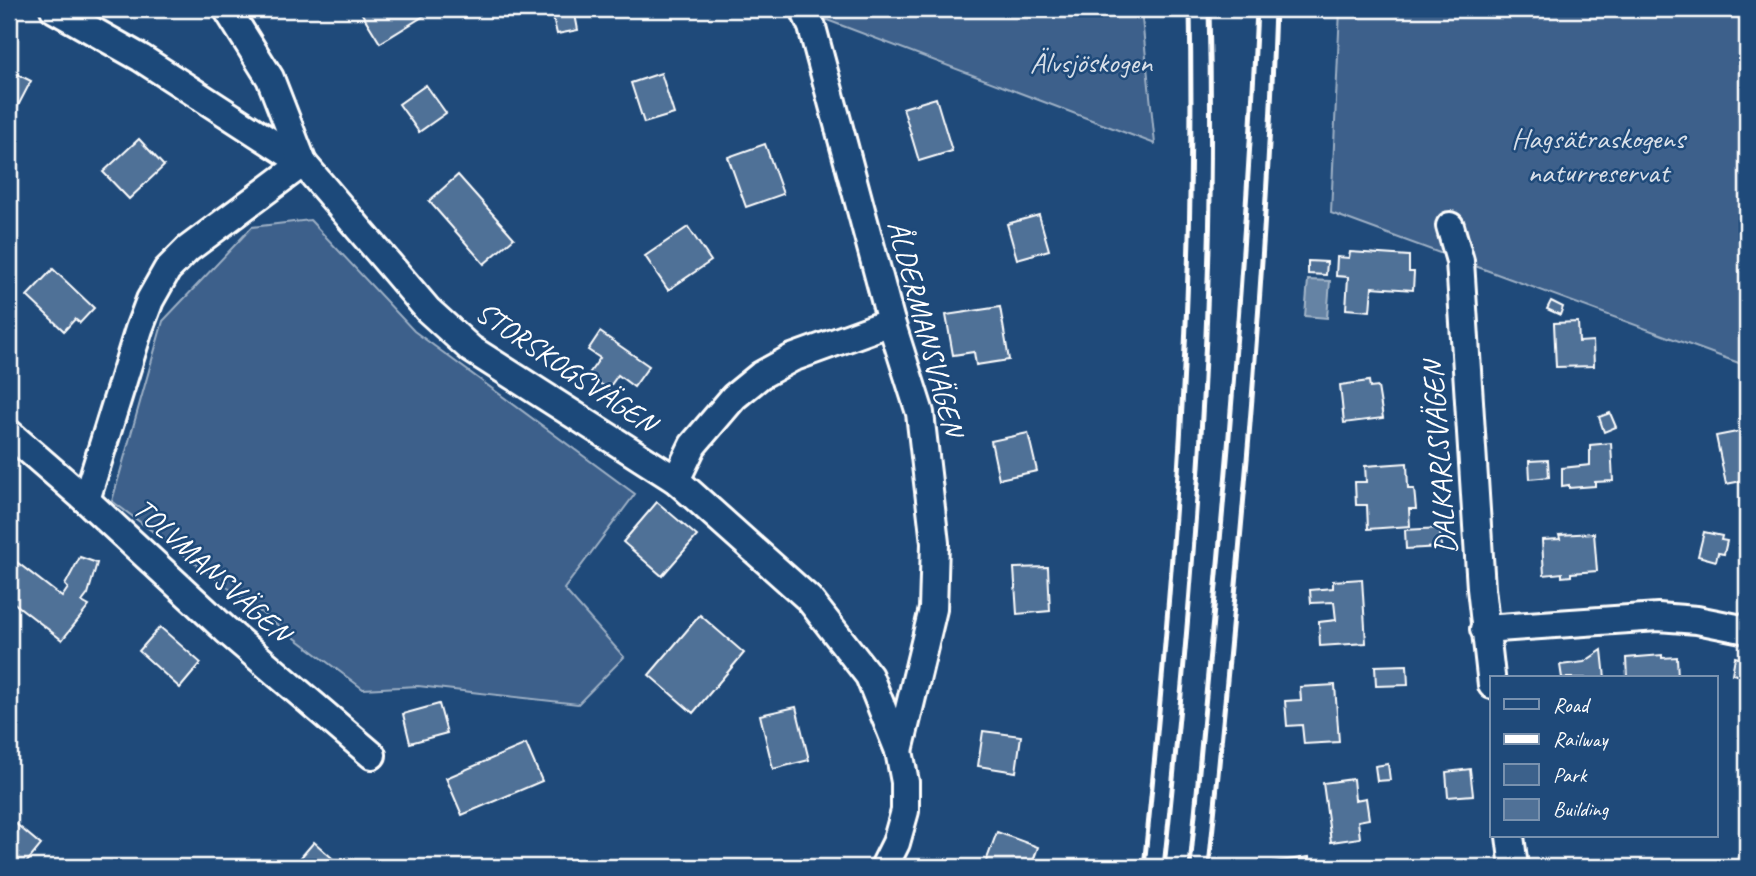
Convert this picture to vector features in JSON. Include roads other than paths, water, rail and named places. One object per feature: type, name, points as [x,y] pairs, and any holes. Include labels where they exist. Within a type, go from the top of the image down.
[{"type":"street","name":"STORSKOGSVÄGEN","points":[[54,9],[141,58],[303,163],[428,310],[471,349],[676,480],[809,599],[869,676],[899,751],[905,782],[905,811],[896,843],[884,867]]},
{"type":"street","points":[[86,500],[139,329],[150,300],[167,270],[188,248],[303,163],[270,78],[227,9]]},
{"type":"street","name":"ÅLDERMANSVÄGEN","points":[[804,9],[812,27],[891,322],[920,413],[935,543],[933,609],[899,751]]},
{"type":"street","name":"DALKARLSVÄGEN","points":[[1450,226],[1460,261],[1484,629],[1491,676]]},
{"type":"street","points":[[676,480],[693,445],[734,397],[761,375],[792,358],[891,322]]},
{"type":"street","name":"TOLVMANSVÄGEN","points":[[9,433],[86,500],[226,630],[372,755]]},
{"type":"street","points":[[1484,629],[1658,617],[1697,620],[1747,630]]},
{"type":"street","points":[[1510,838],[1514,867]]},
{"type":"railway","points":[[1144,867],[1173,546],[1186,331],[1191,117],[1190,9]]},
{"type":"railway","points":[[1164,867],[1185,653],[1201,439],[1210,224],[1209,9]]},
{"type":"railway","points":[[1190,867],[1237,331],[1257,9]]},
{"type":"railway","points":[[1209,867],[1240,546],[1257,331],[1275,9]]},
{"type":"park label","name":"Älvsjöskogen","points":[[1091,62]]},
{"type":"park label","name":"Hagsätraskogens naturreservat","points":[[1598,155]]}]
